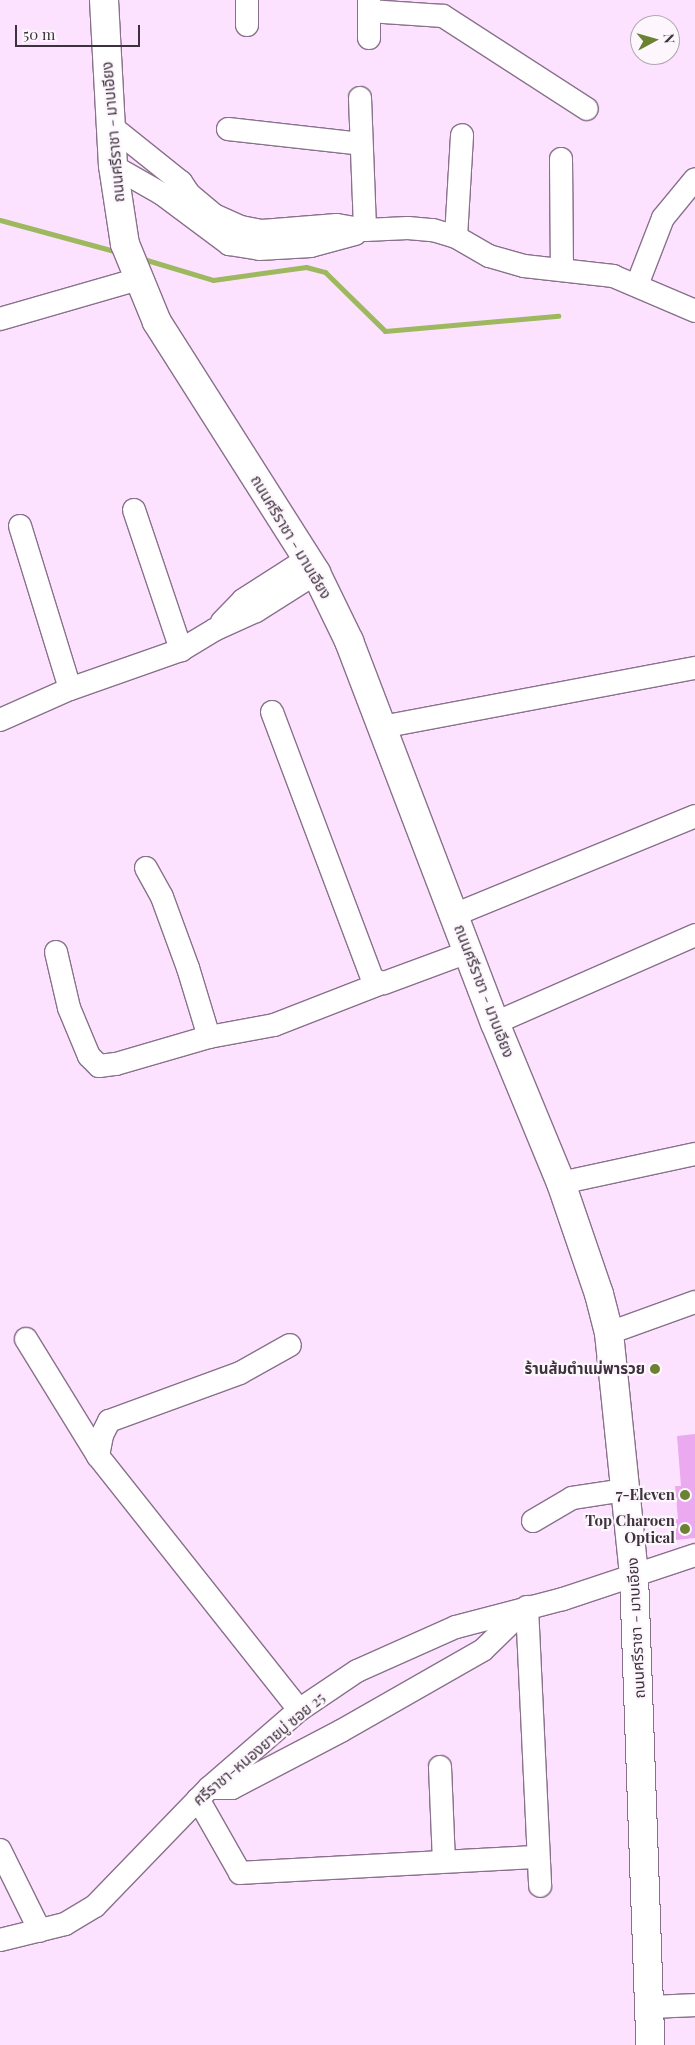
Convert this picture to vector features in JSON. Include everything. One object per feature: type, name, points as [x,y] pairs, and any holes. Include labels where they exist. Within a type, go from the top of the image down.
[{"type":"main road","name":"ถนนศรีราชา - มาบเอียง","points":[[104,0],[113,166],[125,244],[157,322],[312,566],[350,641],[495,1023],[561,1183],[599,1294],[609,1333],[634,1576],[650,2045]]},
{"type":"street","points":[[247,0],[247,25]]},
{"type":"street","points":[[369,38],[369,6],[443,16],[587,109]]},
{"type":"street","points":[[360,98],[365,230]]},
{"type":"street","points":[[111,126],[181,182],[189,194],[214,215],[241,227],[262,231],[337,225],[365,230],[408,228],[456,237],[489,256],[524,266],[614,276],[695,311]]},
{"type":"street","points":[[228,129],[361,144]]},
{"type":"street","points":[[456,237],[462,135]]},
{"type":"street","points":[[561,159],[562,270]]},
{"type":"street","points":[[113,166],[162,194],[229,244],[259,249],[311,246],[365,230]]},
{"type":"street","points":[[636,285],[663,218],[695,179]]},
{"type":"street","points":[[0,319],[139,279]]},
{"type":"street","points":[[134,510],[181,650]]},
{"type":"street","points":[[20,526],[70,689]]},
{"type":"street","points":[[0,720],[70,689],[181,650],[214,630],[243,600],[312,566]]},
{"type":"street","points":[[382,727],[695,668]]},
{"type":"street","points":[[272,712],[373,980],[379,984]]},
{"type":"street","points":[[454,915],[695,816]]},
{"type":"street","points":[[146,868],[162,897],[209,1037]]},
{"type":"street","points":[[495,1023],[695,935]]},
{"type":"street","points":[[56,952],[69,1008],[95,1064],[116,1064],[209,1037],[274,1024],[468,952]]},
{"type":"street","points":[[561,1183],[695,1154]]},
{"type":"street","points":[[609,1333],[695,1302]]},
{"type":"street","points":[[26,1339],[98,1456],[299,1710]]},
{"type":"street","points":[[98,1456],[102,1435],[109,1421],[240,1373],[290,1345]]},
{"type":"street","points":[[533,1521],[572,1498],[625,1490]]},
{"type":"street","name":"ศรีราชา-หนองยายบู่ ซอย 25","points":[[0,1940],[64,1924],[95,1906],[204,1793],[299,1710],[357,1671],[456,1627],[634,1576],[695,1555]]},
{"type":"street","points":[[527,1607],[483,1650],[391,1703],[254,1778],[232,1788],[204,1793],[240,1873],[538,1857]]},
{"type":"street","points":[[527,1607],[540,1886]]},
{"type":"street","points":[[440,1767],[444,1862]]},
{"type":"street","points":[[0,1850],[40,1931]]},
{"type":"street","points":[[650,2007],[695,2005]]},
{"type":"building","points":[[695,1434],[695,1538],[676,1540],[674,1520],[678,1519],[675,1486],[681,1486],[677,1436]]},
{"type":"waterway","points":[[0,220],[118,252]]},
{"type":"waterway","points":[[140,258],[213,280],[306,267],[325,272],[385,331],[558,316]]},
{"type":"place","name":"ร้านส้มตำแม่พารวย","points":[[655,1369]]},
{"type":"place","name":"7-Eleven","points":[[685,1495]]},
{"type":"place","name":"Top Charoen Optical","points":[[685,1529]]}]
